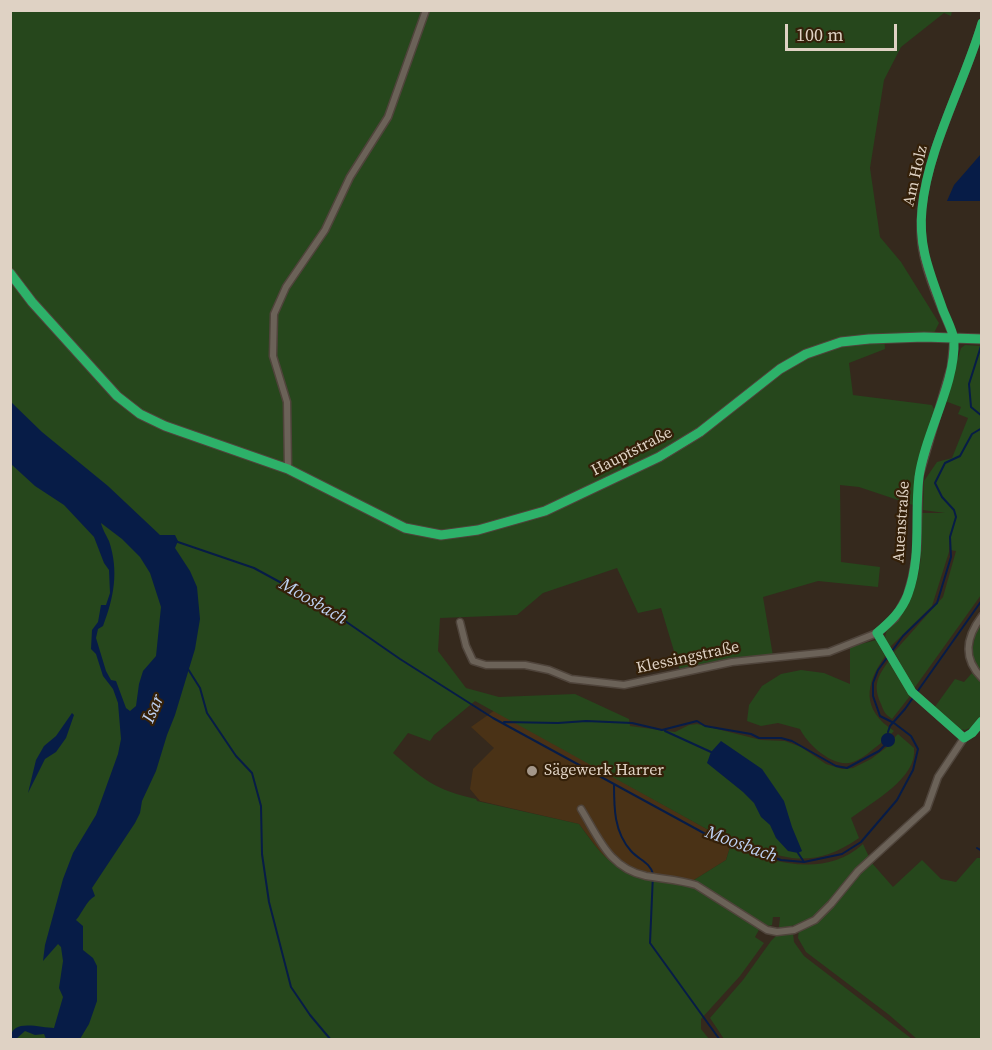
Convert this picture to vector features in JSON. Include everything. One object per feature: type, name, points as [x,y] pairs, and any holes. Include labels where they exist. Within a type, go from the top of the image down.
[{"type":"main road","name":"Hauptstraße","points":[[10,273],[32,302],[117,396],[140,414],[165,426],[288,469],[405,528],[441,535],[478,530],[545,511],[659,457],[700,432],[780,369],[806,354],[841,342],[869,339],[924,337],[981,339]]},
{"type":"street","points":[[288,469],[287,402],[273,356],[274,314],[286,287],[325,230],[350,177],[388,117],[426,10]]},
{"type":"street","name":"Am Holz","points":[[954,338],[926,261],[921,239],[922,208],[930,169],[972,55],[981,23]]},
{"type":"street","name":"Auenstraße","points":[[877,633],[895,618],[908,596],[917,550],[919,477],[951,367],[954,338]]},
{"type":"street","points":[[981,616],[974,626],[968,644],[970,662],[981,678]]},
{"type":"street","name":"Klessingstraße","points":[[460,622],[466,646],[473,661],[486,665],[525,665],[549,670],[571,679],[624,685],[732,662],[829,652],[877,633]]},
{"type":"street","points":[[877,633],[912,692],[964,738]]},
{"type":"street","points":[[581,809],[610,858],[634,873],[696,885],[767,930],[777,932],[794,930],[814,920],[858,872],[927,808],[938,777],[964,738],[972,733],[981,721]]},
{"type":"shaded area","points":[[495,710],[712,832],[733,838],[726,860],[686,885],[651,886],[607,861],[579,824],[480,801],[470,789],[473,769],[494,748],[471,727]]},
{"type":"green space","points":[[10,11],[952,11],[951,16],[944,13],[901,47],[884,80],[870,168],[880,237],[901,262],[939,323],[934,333],[884,333],[885,349],[849,363],[853,395],[932,405],[935,411],[918,470],[916,506],[859,487],[840,485],[841,562],[880,567],[878,587],[818,581],[763,597],[773,656],[680,671],[661,608],[638,613],[617,568],[543,593],[517,615],[440,618],[438,651],[466,688],[499,697],[575,694],[629,719],[630,726],[675,732],[697,724],[761,740],[785,741],[801,747],[826,764],[842,769],[853,768],[871,759],[894,744],[898,734],[914,748],[913,759],[909,769],[892,788],[851,818],[859,838],[838,850],[819,857],[802,859],[768,852],[712,832],[475,701],[434,735],[430,741],[408,733],[393,753],[422,777],[450,792],[477,801],[579,824],[605,857],[621,869],[641,876],[644,880],[651,878],[693,886],[760,928],[755,937],[764,943],[740,976],[701,1019],[701,1029],[709,1039],[11,1039]]},
{"type":"green space","points":[[965,345],[981,346],[981,595],[913,690],[894,652],[943,597],[956,551],[950,550],[949,530],[949,552],[932,606],[889,648],[886,636],[891,624],[914,591],[921,558],[922,513],[945,513],[923,510],[924,481],[937,462],[952,458],[968,418],[958,414],[961,407],[945,401],[961,348]]},
{"type":"green space","points":[[981,624],[981,673],[971,657],[976,631]]},
{"type":"green space","points":[[876,640],[885,656],[870,687],[871,705],[883,723],[894,731],[891,734],[888,732],[881,738],[881,743],[860,759],[846,763],[838,762],[815,748],[800,729],[778,723],[761,726],[747,721],[749,705],[762,686],[781,674],[801,670],[824,673],[850,684],[850,647]]},
{"type":"green space","points":[[890,659],[910,696],[892,719],[883,709],[877,691],[880,675]]},
{"type":"green space","points":[[972,673],[981,683],[981,716],[972,727],[965,730],[960,729],[934,708],[955,679],[964,682]]},
{"type":"green space","points":[[863,844],[869,857],[820,912],[795,925],[779,927],[780,917],[773,917],[772,925],[768,926],[694,880],[726,860],[730,847],[781,862],[815,864],[848,855]]},
{"type":"green space","points":[[977,858],[981,858],[981,1039],[917,1039],[806,952],[798,938],[799,929],[810,924],[871,862],[893,887],[922,860],[941,879],[956,882]]},
{"type":"green space","points":[[779,933],[793,933],[794,942],[804,956],[912,1039],[724,1039],[710,1018]]},
{"type":"water","points":[[981,154],[981,201],[947,201],[954,185]]},
{"type":"water","name":"Isar","points":[[10,401],[42,432],[108,486],[160,535],[175,535],[178,541],[175,548],[197,587],[200,619],[195,649],[156,771],[135,823],[92,888],[95,896],[76,920],[83,926],[83,950],[93,958],[97,966],[97,1001],[89,1024],[80,1039],[46,1039],[44,1034],[35,1035],[25,1031],[16,1039],[11,1039],[12,1032],[20,1026],[54,1028],[63,997],[59,988],[63,961],[61,947],[58,944],[43,961],[45,945],[63,879],[73,853],[96,815],[118,754],[121,739],[118,703],[113,689],[103,676],[96,654],[91,649],[92,630],[98,622],[101,605],[106,605],[110,593],[109,570],[94,537],[64,505],[35,486],[11,464]],"holes":[[[101,523],[140,557],[150,573],[161,607],[156,656],[143,671],[136,706],[130,711],[126,708],[116,681],[111,680],[106,671],[96,638],[98,629],[103,626],[114,584],[112,552]]]},
{"type":"water","points":[[72,713],[74,715],[66,738],[56,752],[45,759],[28,793],[36,760],[44,746],[56,736]]},
{"type":"water","points":[[888,733],[893,735],[895,740],[893,745],[888,747],[883,745],[881,740],[883,735]]},
{"type":"water","points":[[721,741],[762,769],[784,801],[802,851],[798,853],[788,851],[776,838],[770,825],[761,817],[754,803],[707,763],[711,752]]},
{"type":"waterway","points":[[981,346],[969,384],[971,407],[982,416]]},
{"type":"waterway","name":"Moosbach","points":[[175,541],[254,568],[322,605],[400,659],[493,718],[711,837],[781,860],[804,862],[842,854],[861,842],[897,800],[913,770],[918,749],[911,736],[880,716],[873,696],[873,683],[878,670],[903,636],[937,603],[951,557],[950,537],[956,517],[954,510],[942,497],[935,483],[945,463],[960,456],[972,434],[982,428]]},
{"type":"waterway","points":[[888,732],[890,726],[905,709],[982,600]]},
{"type":"waterway","points":[[188,669],[200,688],[207,713],[236,756],[252,773],[261,806],[262,854],[269,902],[291,987],[331,1040]]},
{"type":"waterway","name":"Moosbach","points":[[504,722],[632,723],[662,730],[697,721],[705,726],[751,734],[759,738],[781,738],[792,741],[836,766],[847,768],[884,746]]},
{"type":"waterway","points":[[665,731],[711,752]]},
{"type":"waterway","points":[[614,784],[615,811],[621,836],[625,844],[647,864],[653,874],[650,943],[720,1040]]},
{"type":"waterway","points":[[977,848],[982,851]]},
{"type":"waterway","points":[[798,853],[804,862]]},
{"type":"cycle path","points":[[982,23],[931,162],[922,209],[921,223],[926,261],[954,340],[953,357],[945,391],[922,460],[912,580],[899,611],[877,633],[912,692],[964,738],[972,733],[982,721]]},
{"type":"cycle path","points":[[10,273],[32,302],[117,396],[140,414],[165,426],[288,469],[405,528],[441,535],[478,530],[545,511],[659,457],[700,432],[780,369],[806,354],[841,342],[869,339],[924,337],[982,339]]},
{"type":"place","name":"Sägewerk Harrer","points":[[532,771]]}]
